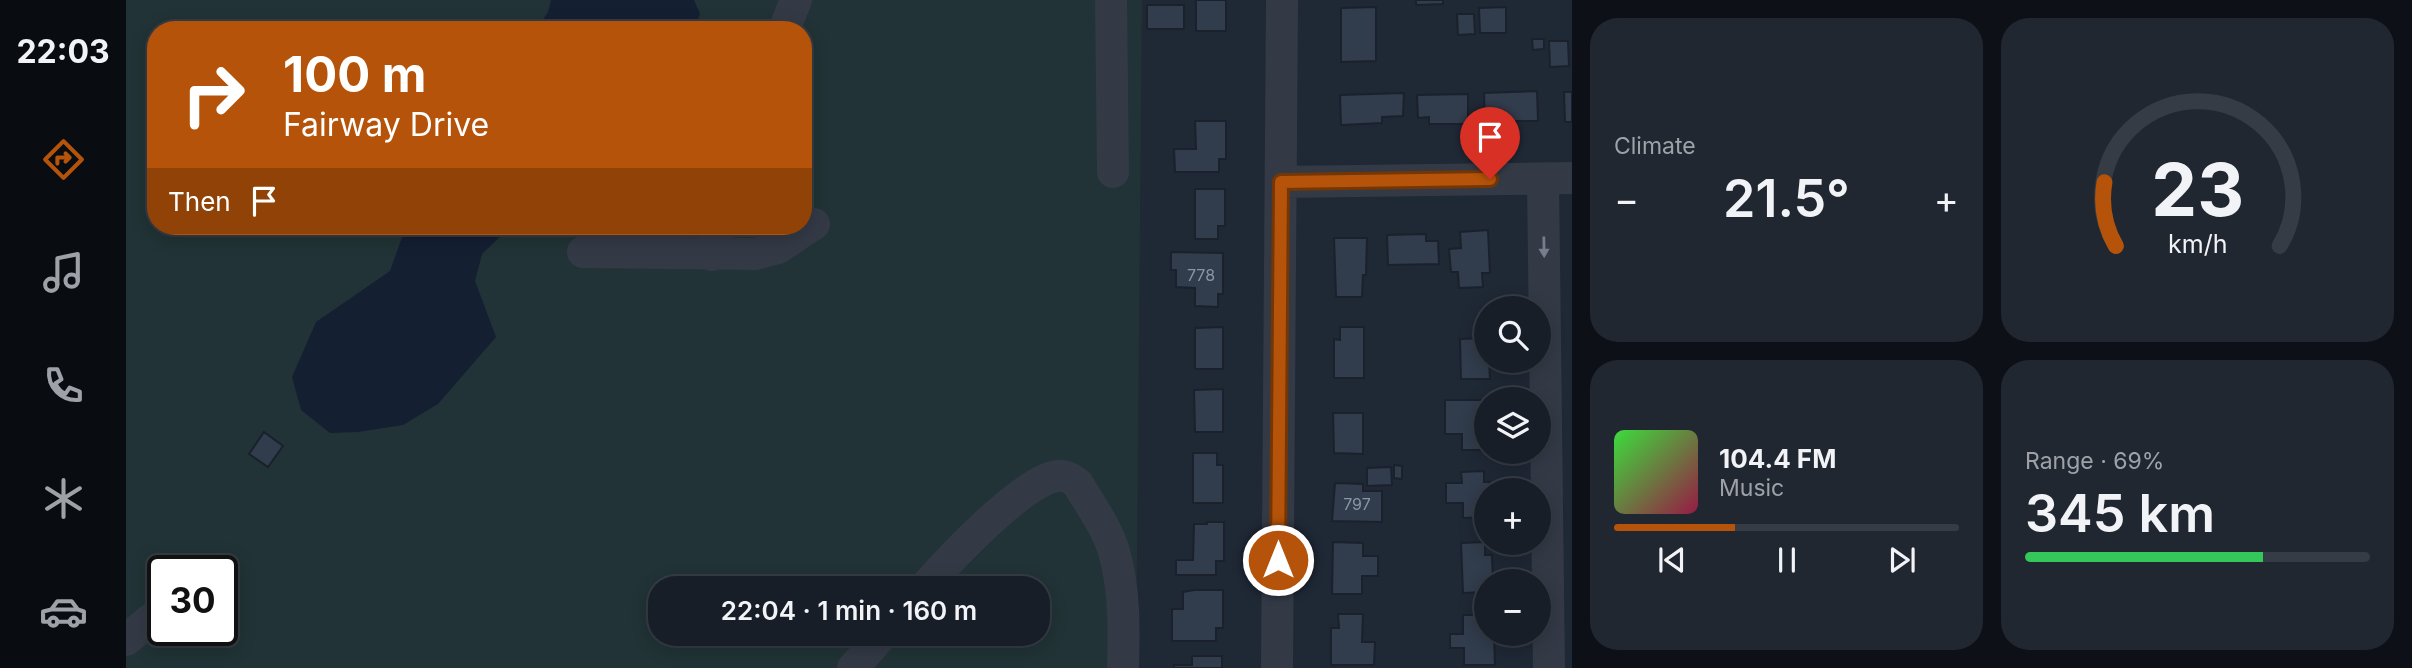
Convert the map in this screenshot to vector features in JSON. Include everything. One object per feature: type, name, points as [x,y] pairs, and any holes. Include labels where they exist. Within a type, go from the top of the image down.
[{"type":"street","points":[[788,21],[796,0]]},
{"type":"street","points":[[1111,0],[1113,172]]},
{"type":"street","points":[[1277,668],[1282,0]]},
{"type":"street","points":[[1281,182],[1557,178],[1549,668]]},
{"type":"street","points":[[583,252],[716,240],[755,254],[778,248],[798,235]]},
{"type":"street","points":[[935,576],[1024,492],[1058,476],[1071,478],[1078,484],[1114,550],[1121,592],[1123,668]]},
{"type":"street","points":[[126,640],[147,622]]},
{"type":"street","points":[[853,668],[872,646]]},
{"type":"shaded area","points":[[126,0],[1142,0],[1136,668],[126,668]]},
{"type":"water","points":[[551,0],[694,0],[700,14],[697,21],[542,21]]},
{"type":"water","points":[[403,235],[502,235],[482,254],[475,281],[496,337],[438,404],[403,425],[330,433],[301,410],[292,377],[316,322],[390,271]]},
{"type":"building","points":[[1196,0],[1226,0],[1226,31],[1196,31]]},
{"type":"building","points":[[1416,0],[1443,0],[1443,4],[1416,5]]},
{"type":"building","points":[[1147,5],[1184,5],[1184,29],[1147,29]]},
{"type":"building","points":[[1376,7],[1376,61],[1341,62],[1341,8]]},
{"type":"building","points":[[1506,7],[1506,33],[1480,33],[1479,8]]},
{"type":"building","points":[[1457,14],[1474,14],[1475,34],[1458,35]]},
{"type":"building","points":[[1532,39],[1544,39],[1544,49],[1533,50]]},
{"type":"building","points":[[1549,41],[1568,41],[1569,66],[1550,67]]},
{"type":"building","points":[[1537,91],[1538,121],[1485,121],[1484,93]]},
{"type":"building","points":[[1564,92],[1572,92],[1572,122],[1565,122]]},
{"type":"building","points":[[1404,93],[1403,116],[1382,117],[1382,123],[1341,125],[1340,95]]},
{"type":"building","points":[[1468,94],[1468,124],[1429,124],[1429,117],[1418,118],[1417,95]]},
{"type":"building","points":[[1195,121],[1226,121],[1226,159],[1219,159],[1219,172],[1175,172],[1174,149],[1196,149]]},
{"type":"building","points":[[1195,189],[1225,189],[1225,226],[1218,226],[1218,239],[1195,239]]},
{"type":"building","points":[[1488,230],[1490,273],[1482,273],[1483,287],[1459,288],[1458,272],[1451,272],[1449,249],[1461,248],[1460,232]]},
{"type":"building","points":[[1426,234],[1426,241],[1438,241],[1439,264],[1388,265],[1387,235]]},
{"type":"building","points":[[1334,238],[1367,238],[1366,275],[1363,275],[1362,297],[1336,297]]},
{"type":"building","points":[[1171,252],[1223,253],[1223,294],[1218,294],[1218,307],[1195,306],[1195,288],[1176,287],[1176,270],[1171,270]]},
{"type":"building","points":[[1223,327],[1223,369],[1195,369],[1195,328]]},
{"type":"building","points":[[1340,327],[1364,327],[1364,378],[1334,378],[1334,339],[1340,340]]},
{"type":"building","points":[[1474,338],[1474,373],[1490,373],[1490,379],[1461,379],[1460,339]]},
{"type":"building","points":[[1223,389],[1223,432],[1195,432],[1194,390]]},
{"type":"building","points":[[1445,400],[1474,400],[1474,450],[1462,450],[1462,434],[1445,434]]},
{"type":"building","points":[[1333,413],[1363,413],[1363,454],[1334,453]]},
{"type":"building","points":[[264,432],[283,446],[268,467],[249,454]]},
{"type":"building","points":[[1193,453],[1217,453],[1217,465],[1223,465],[1223,503],[1193,503]]},
{"type":"building","points":[[1394,465],[1402,466],[1402,479],[1394,478]]},
{"type":"building","points":[[1391,467],[1392,485],[1367,486],[1367,468]]},
{"type":"building","points":[[1484,471],[1484,478],[1474,478],[1474,518],[1463,518],[1463,503],[1446,503],[1446,483],[1462,483],[1461,472]]},
{"type":"building","points":[[1335,483],[1363,484],[1363,491],[1382,491],[1382,522],[1332,521]]},
{"type":"building","points":[[1224,522],[1224,561],[1216,561],[1216,575],[1176,575],[1176,560],[1193,560],[1194,524]]},
{"type":"building","points":[[1333,542],[1363,543],[1363,556],[1378,556],[1378,576],[1362,576],[1362,594],[1332,594]]},
{"type":"building","points":[[1474,542],[1474,555],[1492,555],[1493,569],[1474,569],[1474,593],[1463,593],[1461,543]]},
{"type":"building","points":[[1223,590],[1223,628],[1216,628],[1216,641],[1172,641],[1172,609],[1183,609],[1183,592]]},
{"type":"building","points":[[1338,614],[1363,614],[1362,642],[1375,642],[1374,665],[1331,665],[1331,628],[1339,628]]},
{"type":"building","points":[[1463,615],[1474,615],[1474,646],[1494,646],[1495,665],[1464,665],[1464,648],[1450,648],[1450,634],[1463,634]]},
{"type":"building","points":[[1192,656],[1222,656],[1222,668],[1174,668],[1174,665],[1192,665]]},
{"type":"route","points":[[1278,560],[1281,182],[1490,179]]}]
